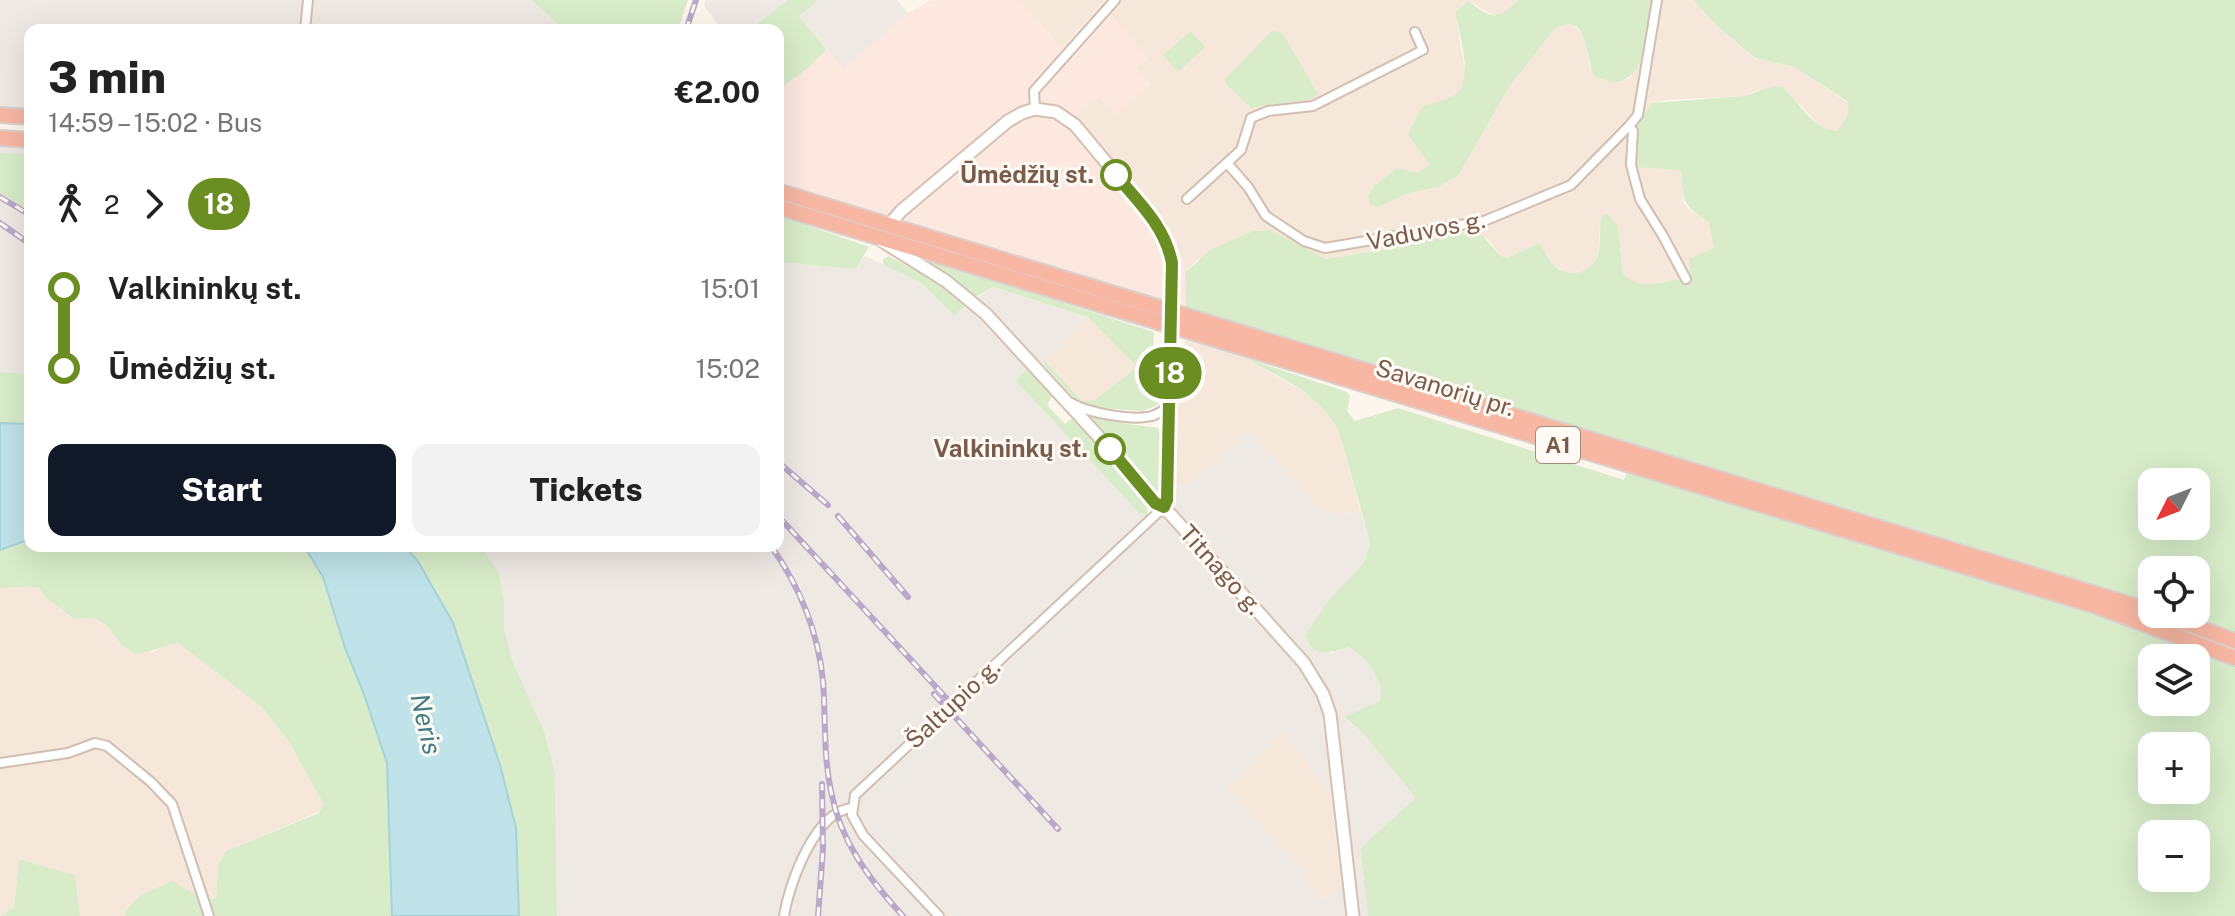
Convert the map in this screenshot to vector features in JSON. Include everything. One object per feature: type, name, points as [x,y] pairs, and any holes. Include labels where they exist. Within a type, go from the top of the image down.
[{"type":"highway","points":[[0,115],[24,117]]},
{"type":"highway","points":[[0,138],[24,140]]},
{"type":"highway","name":"Savanorių pr.","points":[[784,193],[2138,607]]},
{"type":"highway","name":"Savanorių pr.","points":[[784,209],[2096,606],[2235,658]]},
{"type":"highway","points":[[2199,628],[2235,641]]},
{"type":"street","points":[[306,24],[308,0]]},
{"type":"street","points":[[1035,109],[1034,91],[1115,0]]},
{"type":"street","name":"Vaduvos g.","points":[[1227,163],[1248,187],[1266,216],[1304,241],[1334,248],[1499,216],[1571,185],[1638,115],[1657,0]]},
{"type":"street","points":[[1187,199],[1245,144],[1251,118],[1268,111],[1313,106],[1423,50],[1415,32]]},
{"type":"street","points":[[889,225],[901,211],[1008,121],[1035,109],[1056,112],[1075,125],[1160,227],[1172,263],[1172,304]]},
{"type":"street","name":"Vaduvos g.","points":[[1629,126],[1633,131],[1631,165],[1640,199],[1686,279]]},
{"type":"street","name":"Titnago g.","points":[[878,238],[965,296],[986,314],[1304,663],[1323,694],[1330,714],[1353,916]]},
{"type":"street","points":[[1164,507],[1167,500],[1170,334]]},
{"type":"street","points":[[1063,398],[1083,410],[1139,417],[1152,416],[1169,406]]},
{"type":"street","name":"Šaltupio g.","points":[[852,808],[860,789],[1164,507]]},
{"type":"street","points":[[4,763],[68,753],[95,743],[107,746],[151,782],[172,804],[209,916]]},
{"type":"street","points":[[784,916],[787,900],[812,840],[836,811],[852,808],[855,822],[863,835],[939,916]]},
{"type":"shaded area","points":[[0,0],[531,0],[558,24],[24,24],[24,113],[0,111]]},
{"type":"shaded area","points":[[705,0],[788,0],[757,24],[718,24],[704,6]]},
{"type":"shaded area","points":[[818,0],[897,0],[908,13],[843,69],[799,16]]},
{"type":"shaded area","points":[[932,0],[1019,0],[1062,48],[1101,4],[1148,57],[1136,68],[1150,84],[1116,114],[1099,96],[1075,117],[1161,214],[1176,240],[1185,273],[1186,309],[903,223],[784,183],[784,85],[827,50],[843,68],[908,13]]},
{"type":"shaded area","points":[[1019,0],[1518,0],[1503,15],[1494,16],[1468,1],[1455,12],[1466,76],[1462,89],[1454,96],[1431,165],[1417,173],[1378,207],[1410,193],[1438,187],[1458,176],[1509,87],[1554,30],[1563,24],[1573,25],[1584,35],[1590,66],[1603,80],[1621,82],[1630,78],[1646,48],[1655,0],[1693,0],[1754,58],[1794,67],[1847,102],[1850,108],[1837,131],[1828,131],[1783,87],[1744,96],[1652,103],[1638,121],[1638,167],[1681,169],[1683,201],[1689,210],[1709,222],[1732,253],[1697,291],[1678,279],[1643,286],[1634,283],[1623,274],[1618,227],[1600,226],[1598,254],[1593,266],[1582,273],[1565,273],[1537,244],[1507,258],[1501,256],[1487,238],[1448,234],[1393,248],[1326,259],[1271,230],[1253,231],[1196,261],[1185,273],[1176,240],[1161,214],[1075,117],[1099,96],[1116,114],[1150,84],[1136,68],[1148,58],[1101,4],[1062,48]],"holes":[[[1273,31],[1309,100],[1251,108],[1225,83],[1225,79]]]},
{"type":"shaded area","points":[[0,146],[24,148],[24,374],[0,372]]},
{"type":"shaded area","points":[[865,256],[920,282],[954,316],[992,287],[1088,317],[1043,364],[1036,358],[1016,381],[1139,513],[1148,515],[1177,487],[1196,479],[1248,431],[1320,509],[1342,515],[1360,510],[1370,542],[1369,555],[1335,593],[1329,654],[1349,647],[1361,652],[1377,678],[1382,696],[1380,701],[1344,718],[1363,733],[1417,798],[1360,848],[1368,916],[557,916],[555,772],[544,731],[512,660],[504,628],[504,604],[482,552],[784,552],[784,263],[856,269]],"holes":[[[1283,731],[1331,794],[1341,885],[1336,895],[1317,898],[1303,870],[1227,789]]]},
{"type":"shaded area","points":[[1088,317],[1137,367],[1095,400],[1082,401],[1045,361]]},
{"type":"shaded area","points":[[1185,340],[1245,358],[1314,398],[1331,415],[1339,432],[1360,510],[1342,515],[1320,509],[1248,431],[1196,479],[1177,487],[1174,477],[1176,428]]},
{"type":"shaded area","points":[[38,587],[47,599],[73,619],[95,618],[106,625],[121,644],[152,653],[165,645],[178,643],[236,685],[262,707],[289,742],[323,803],[319,812],[226,851],[218,866],[216,898],[126,909],[126,916],[80,916],[75,875],[19,859],[14,907],[0,916],[0,588]]},
{"type":"shaded area","points":[[1283,731],[1331,794],[1341,886],[1336,895],[1317,898],[1303,870],[1227,789]]},
{"type":"green space","points":[[531,0],[688,0],[680,24],[558,24]]},
{"type":"green space","points":[[788,0],[818,0],[799,16],[827,50],[784,85],[784,24],[757,24]]},
{"type":"green space","points":[[1518,0],[1655,0],[1646,45],[1633,73],[1623,80],[1610,82],[1594,75],[1579,30],[1573,25],[1565,25],[1554,30],[1509,87],[1458,176],[1438,187],[1410,193],[1378,207],[1370,204],[1368,196],[1375,185],[1397,168],[1417,173],[1430,165],[1408,134],[1423,106],[1453,96],[1464,81],[1464,57],[1455,12],[1468,1],[1494,16]]},
{"type":"green space","points":[[1693,0],[2235,0],[2235,916],[1368,916],[1360,848],[1416,798],[1363,733],[1344,717],[1380,701],[1380,686],[1372,670],[1349,647],[1329,652],[1317,651],[1312,648],[1306,635],[1331,598],[1358,570],[1366,558],[1370,542],[1339,432],[1331,419],[1311,397],[1245,358],[1347,392],[1350,396],[1347,411],[1355,421],[1398,408],[1624,480],[1636,447],[1186,309],[1185,273],[1210,250],[1253,231],[1271,230],[1326,259],[1393,248],[1448,234],[1479,232],[1501,256],[1507,258],[1537,244],[1561,271],[1574,273],[1586,270],[1595,261],[1602,215],[1608,214],[1618,227],[1623,274],[1637,283],[1656,284],[1678,279],[1688,285],[1689,259],[1714,248],[1709,222],[1685,201],[1681,170],[1624,163],[1630,139],[1652,103],[1744,96],[1774,86],[1783,87],[1814,121],[1837,131],[1849,110],[1847,101],[1794,67],[1755,58],[1717,26]]},
{"type":"green space","points":[[1273,30],[1283,34],[1318,94],[1309,100],[1251,108],[1225,83],[1225,79]]},
{"type":"green space","points":[[1191,31],[1205,47],[1178,72],[1163,55]]},
{"type":"green space","points":[[0,153],[24,155],[24,207],[0,193]]},
{"type":"green space","points":[[784,217],[869,247],[856,269],[784,263]]},
{"type":"green space","points":[[907,253],[1154,332],[1153,354],[1161,359],[1162,390],[1158,405],[1143,411],[1086,407],[1078,403],[1043,364],[1045,361],[1082,401],[1095,400],[1137,367],[1088,317],[993,287],[976,297],[951,278]]},
{"type":"green space","points":[[886,257],[932,278],[968,304],[954,316],[920,282],[884,265]]},
{"type":"green space","points":[[1029,366],[1052,396],[1047,405],[1065,424],[1071,419],[1097,440],[1148,501],[1147,515],[1139,513],[1016,381]]},
{"type":"green space","points":[[0,372],[24,374],[24,424],[0,423]]},
{"type":"green space","points":[[1095,416],[1106,417],[1113,422],[1158,428],[1161,434],[1157,499],[1140,484],[1092,419]]},
{"type":"green space","points":[[24,541],[24,552],[308,552],[323,577],[387,763],[392,916],[126,916],[126,910],[141,895],[172,881],[205,900],[216,898],[218,866],[226,851],[319,813],[323,803],[289,742],[262,707],[178,643],[136,654],[121,644],[106,625],[95,618],[74,619],[47,599],[38,587],[0,588],[0,550]]},
{"type":"green space","points":[[410,552],[484,552],[499,573],[504,628],[512,660],[544,731],[555,772],[557,916],[519,916],[516,828],[419,563]]},
{"type":"green space","points":[[19,859],[75,875],[80,916],[0,916],[14,907]]},
{"type":"water","points":[[0,423],[24,424],[24,541],[0,550]]},
{"type":"water","name":"Neris","points":[[308,552],[410,552],[419,563],[453,623],[500,765],[516,828],[519,916],[392,916],[387,763],[323,577]]},
{"type":"railway","points":[[688,24],[696,0]]},
{"type":"railway","points":[[0,197],[24,211]]},
{"type":"railway","points":[[0,223],[24,240]]},
{"type":"railway","points":[[784,467],[828,505]]},
{"type":"railway","points":[[838,516],[908,597]]},
{"type":"railway","points":[[784,522],[948,700]]},
{"type":"railway","points":[[775,552],[799,594],[817,645],[823,681],[828,777],[835,809],[858,858],[903,916]]},
{"type":"railway","points":[[934,694],[1058,829]]},
{"type":"railway","points":[[818,916],[823,849],[822,784]]},
{"type":"bus line","name":"18","points":[[1110,449],[1141,488],[1155,503],[1164,507],[1167,500],[1172,263],[1160,227],[1116,175]]},
{"type":"place","name":"Ūmėdžių st.","points":[[1116,175]]},
{"type":"place","name":"Valkininkų st.","points":[[1110,449]]}]
